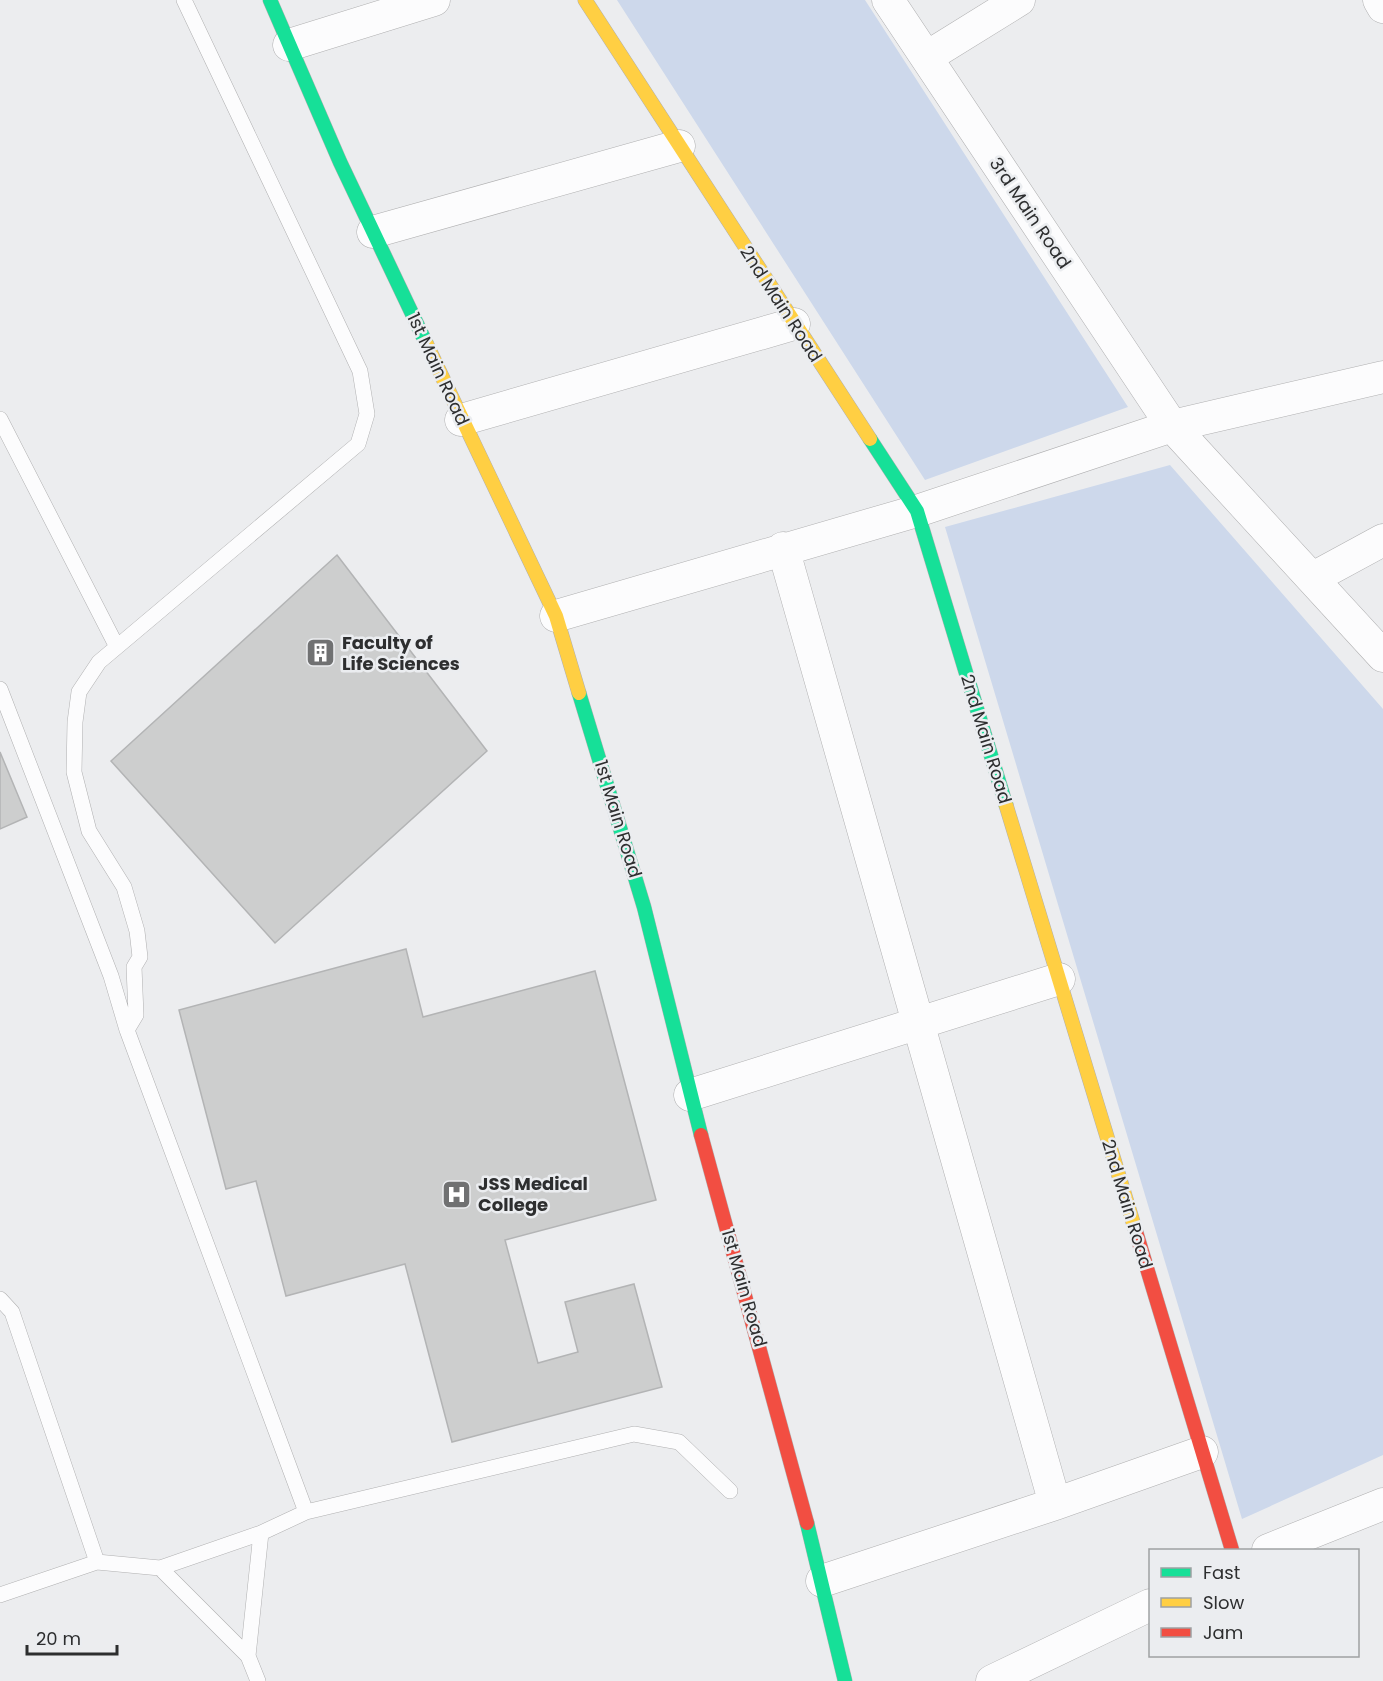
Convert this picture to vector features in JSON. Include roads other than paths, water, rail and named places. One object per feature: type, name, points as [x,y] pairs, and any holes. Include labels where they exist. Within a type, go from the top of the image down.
[{"type":"street","name":"1st Main Road","points":[[270,0],[340,162],[556,616],[644,907],[690,1095],[772,1390],[822,1581],[845,1681]]},
{"type":"street","points":[[289,45],[434,0]]},
{"type":"street","name":"2nd Main Road","points":[[585,0],[917,511],[1231,1549]]},
{"type":"street","name":"3rd Main Road","points":[[888,0],[1172,426],[1383,656]]},
{"type":"street","points":[[927,57],[1019,0]]},
{"type":"street","points":[[1379,0],[1383,6]]},
{"type":"street","points":[[373,232],[680,146]]},
{"type":"street","points":[[461,420],[794,324]]},
{"type":"street","points":[[556,616],[783,548],[917,511],[1172,426],[1383,377]]},
{"type":"street","points":[[1313,578],[1383,540]]},
{"type":"street","points":[[783,548],[1055,1504]]},
{"type":"street","points":[[690,1095],[1059,979]]},
{"type":"street","points":[[822,1581],[1055,1504],[1202,1452]]},
{"type":"street","points":[[1273,1549],[1383,1504]]},
{"type":"street","points":[[992,1681],[1149,1605]]},
{"type":"lane","points":[[127,1030],[136,1015],[134,967],[140,957],[137,931],[124,888],[89,831],[74,772],[75,722],[79,692],[99,662],[358,444],[367,414],[360,371],[184,0]]},
{"type":"lane","points":[[0,419],[117,647]]},
{"type":"lane","points":[[0,689],[6,721],[111,976],[127,1030],[306,1512]]},
{"type":"lane","points":[[0,1299],[12,1312],[97,1562]]},
{"type":"lane","points":[[0,1595],[97,1562],[160,1568],[261,1533],[306,1512],[634,1434],[679,1442],[730,1491]]},
{"type":"lane","points":[[248,1656],[261,1533]]},
{"type":"lane","points":[[160,1568],[248,1656],[258,1681]]},
{"type":"place","name":"Faculty of Life Sciences","points":[[321,653]]},
{"type":"place","name":"JSS Medical College","points":[[457,1194]]}]
